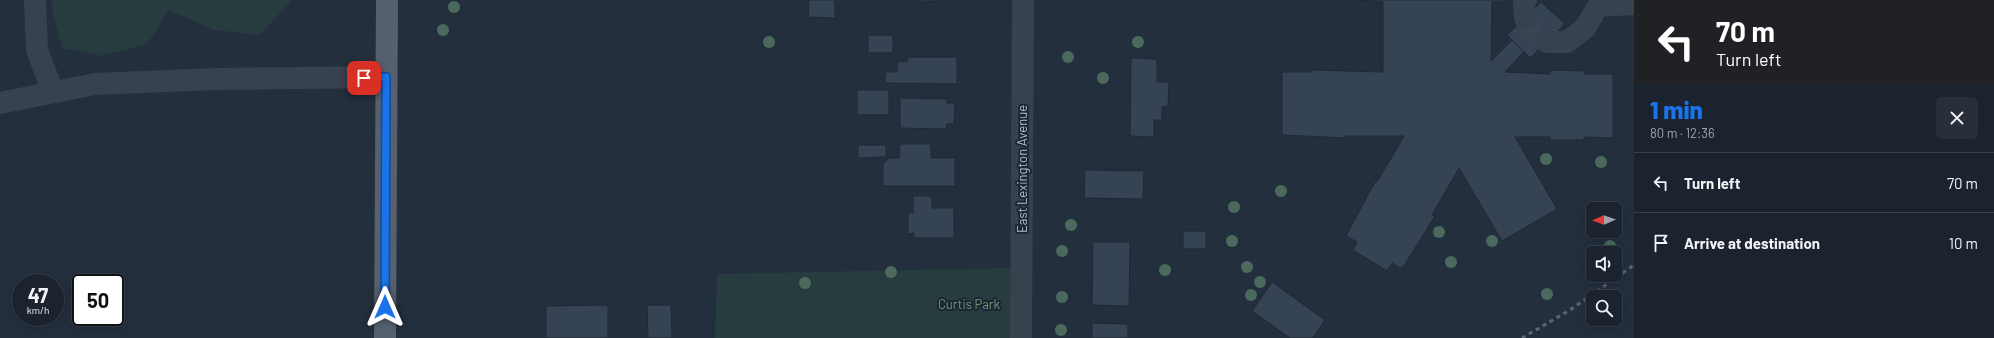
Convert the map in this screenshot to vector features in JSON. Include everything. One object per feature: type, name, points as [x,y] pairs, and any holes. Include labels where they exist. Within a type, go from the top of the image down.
[{"type":"main road","points":[[385,338],[387,0]]},
{"type":"street","points":[[35,0],[37,50],[53,92]]},
{"type":"street","name":"East Lexington Avenue","points":[[1020,338],[1023,0]]},
{"type":"street","points":[[1547,42],[1567,42],[1585,28],[1598,6],[1634,4]]},
{"type":"street","points":[[0,103],[95,84],[216,79],[386,77]]},
{"type":"green space","points":[[53,0],[292,0],[260,35],[214,30],[169,10],[147,44],[100,56],[62,48],[51,6]]},
{"type":"green space","name":"Curtis Park","points":[[1021,268],[1021,338],[715,338],[717,274]]},
{"type":"building","points":[[809,0],[835,0],[835,18],[808,17]]},
{"type":"building","points":[[917,0],[952,0],[952,1],[917,2]]},
{"type":"building","points":[[1355,0],[1507,0],[1507,2],[1492,2],[1491,61],[1512,40],[1524,52],[1505,72],[1550,74],[1550,70],[1584,71],[1584,74],[1613,74],[1613,138],[1584,137],[1584,140],[1550,140],[1550,137],[1515,137],[1557,209],[1502,241],[1459,168],[1432,215],[1435,216],[1402,269],[1392,263],[1387,271],[1353,250],[1357,242],[1346,236],[1376,180],[1377,182],[1404,136],[1345,136],[1345,138],[1282,135],[1282,72],[1312,72],[1312,70],[1383,72],[1383,2]]},
{"type":"building","points":[[1541,2],[1565,24],[1530,58],[1507,35]]},
{"type":"building","points":[[868,35],[893,35],[893,53],[868,53]]},
{"type":"building","points":[[907,57],[957,57],[957,84],[885,83],[885,72],[897,72],[897,62],[908,61]]},
{"type":"building","points":[[1131,58],[1157,59],[1157,82],[1169,82],[1168,107],[1162,107],[1162,120],[1154,120],[1154,137],[1130,136]]},
{"type":"building","points":[[857,90],[889,90],[889,115],[857,115]]},
{"type":"building","points":[[900,98],[947,99],[947,103],[955,103],[954,124],[947,124],[946,129],[900,128]]},
{"type":"building","points":[[900,144],[931,144],[931,158],[955,158],[955,186],[883,186],[883,164],[889,158],[899,158]]},
{"type":"building","points":[[858,145],[886,145],[886,157],[858,158]]},
{"type":"building","points":[[1085,170],[1144,171],[1143,199],[1084,198]]},
{"type":"building","points":[[913,196],[932,196],[932,208],[954,208],[954,238],[914,238],[914,233],[908,234],[908,213],[913,213]]},
{"type":"building","points":[[1183,231],[1206,231],[1206,249],[1183,249]]},
{"type":"building","points":[[1093,242],[1130,242],[1129,306],[1092,305]]},
{"type":"building","points":[[1272,282],[1325,320],[1313,338],[1290,338],[1252,311]]},
{"type":"building","points":[[608,305],[608,338],[546,338],[546,306]]},
{"type":"building","points":[[647,305],[671,305],[672,338],[648,338]]},
{"type":"building","points":[[1092,323],[1128,324],[1128,338],[1092,338]]},
{"type":"tunnel","points":[[1525,18],[1533,33],[1547,42]]},
{"type":"railway","points":[[1522,338],[1570,310],[1634,265]]},
{"type":"route","points":[[364,78],[386,77],[385,307]]}]
